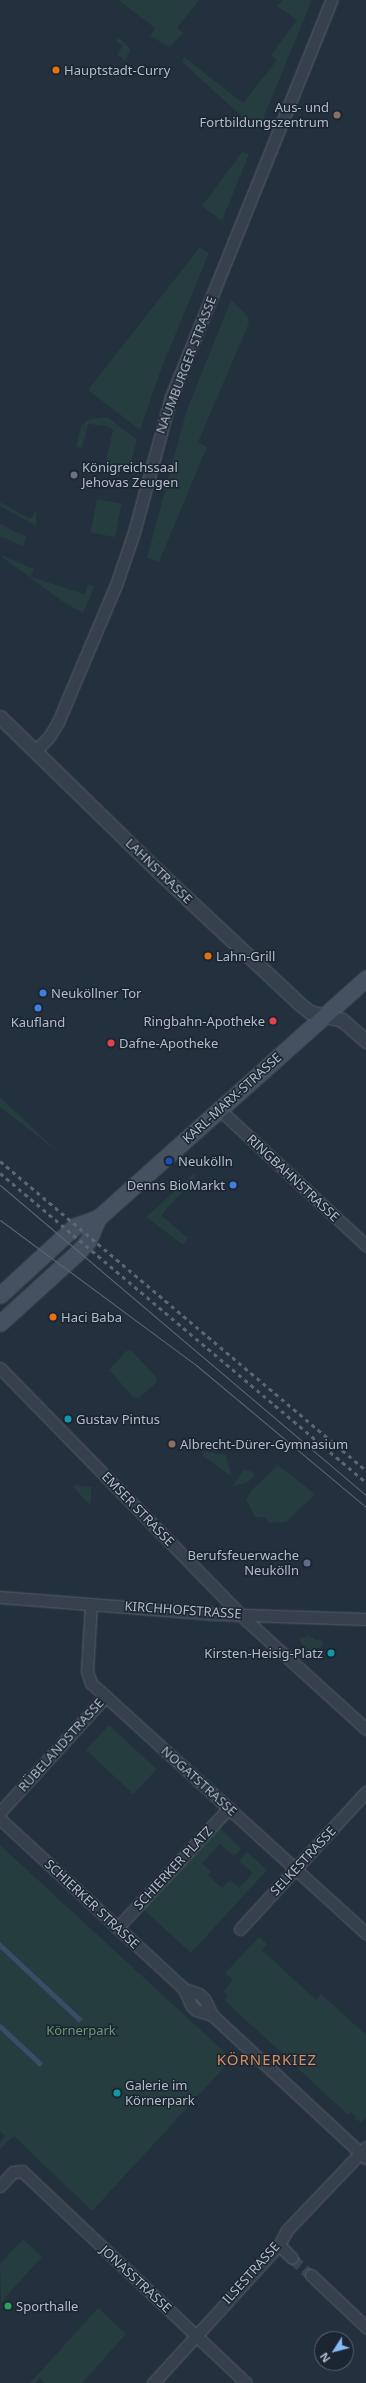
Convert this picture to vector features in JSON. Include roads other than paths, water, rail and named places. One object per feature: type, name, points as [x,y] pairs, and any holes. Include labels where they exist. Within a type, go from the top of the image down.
[{"type":"main road","name":"KARL-MARX-STRASSE","points":[[0,1295],[75,1226],[98,1218],[366,978]]},
{"type":"main road","name":"KARL-MARX-STRASSE","points":[[0,1323],[78,1252],[88,1241],[98,1218]]},
{"type":"street","name":"NAUMBURGER STRASSE","points":[[35,751],[49,737],[58,722],[113,592],[129,550],[171,397],[331,0]]},
{"type":"street","name":"LAHNSTRASSE","points":[[0,717],[292,997],[310,1012],[342,1020],[366,1041]]},
{"type":"street","name":"RINGBAHNSTRASSE","points":[[220,1110],[366,1245]]},
{"type":"street","name":"EMSER STRASSE","points":[[0,1368],[240,1614],[366,1729]]},
{"type":"street","name":"KIRCHHOFSTRASSE","points":[[0,1596],[240,1614],[366,1619]]},
{"type":"street","name":"NOGATSTRASSE","points":[[91,1604],[87,1671],[92,1683],[366,1933]]},
{"type":"street","name":"RÜBELANDSTRASSE","points":[[0,1812],[106,1696]]},
{"type":"street","name":"SELKESTRASSE","points":[[240,1929],[366,1792]]},
{"type":"street","name":"SCHIERKER PLATZ","points":[[117,1928],[229,1808]]},
{"type":"street","name":"SCHIERKER STRASSE","points":[[0,1819],[184,1989],[196,2010],[212,2015],[364,2153]]},
{"type":"street","name":"ILSESTRASSE","points":[[153,2383],[194,2335],[279,2245],[287,2230],[364,2153]]},
{"type":"street","name":"JONASSTRASSE","points":[[0,2186],[17,2170],[26,2175],[246,2383]]},
{"type":"street","points":[[279,2245],[292,2258]]},
{"type":"street","points":[[310,2274],[366,2327]]},
{"type":"water","points":[[0,1942],[83,2019],[79,2023],[0,1949]]},
{"type":"water","points":[[0,2023],[43,2063],[40,2067],[0,2030]]},
{"type":"tunnel","points":[[292,2258],[311,2275]]},
{"type":"tram line","points":[[0,1185],[366,1495]]},
{"type":"tram line","points":[[0,1220],[196,1365],[366,1507]]},
{"type":"railway","points":[[0,1161],[366,1470]]},
{"type":"railway","points":[[0,1173],[366,1482]]},
{"type":"place","name":"Hauptstadt-Curry","points":[[56,70]]},
{"type":"place","name":"Aus- und Fortbildungszentrum","points":[[337,115]]},
{"type":"place","name":"Königreichssaal Jehovas Zeugen","points":[[74,475]]},
{"type":"place","name":"Lahn-Grill","points":[[208,956]]},
{"type":"place","name":"Neuköllner Tor","points":[[43,993]]},
{"type":"place","name":"Kaufland","points":[[38,1008]]},
{"type":"place","name":"Ringbahn-Apotheke","points":[[273,1021]]},
{"type":"place","name":"Dafne-Apotheke","points":[[111,1043]]},
{"type":"place","name":"Neukölln","points":[[169,1161]]},
{"type":"place","name":"Denns BioMarkt","points":[[233,1185]]},
{"type":"place","name":"Haci Baba","points":[[53,1317]]},
{"type":"place","name":"Gustav Pintus","points":[[68,1419]]},
{"type":"place","name":"Albrecht-Dürer-Gymnasium","points":[[172,1444]]},
{"type":"place","name":"Berufsfeuerwache Neukölln","points":[[307,1563]]},
{"type":"place","name":"Kirsten-Heisig-Platz","points":[[331,1653]]},
{"type":"place","name":"Galerie im Körnerpark","points":[[117,2093]]},
{"type":"place","name":"Sporthalle","points":[[8,2306]]},
{"type":"district","name":"KÖRNERKIEZ","points":[[267,2060]]},
{"type":"park label","name":"Körnerpark","points":[[81,2030]]}]
